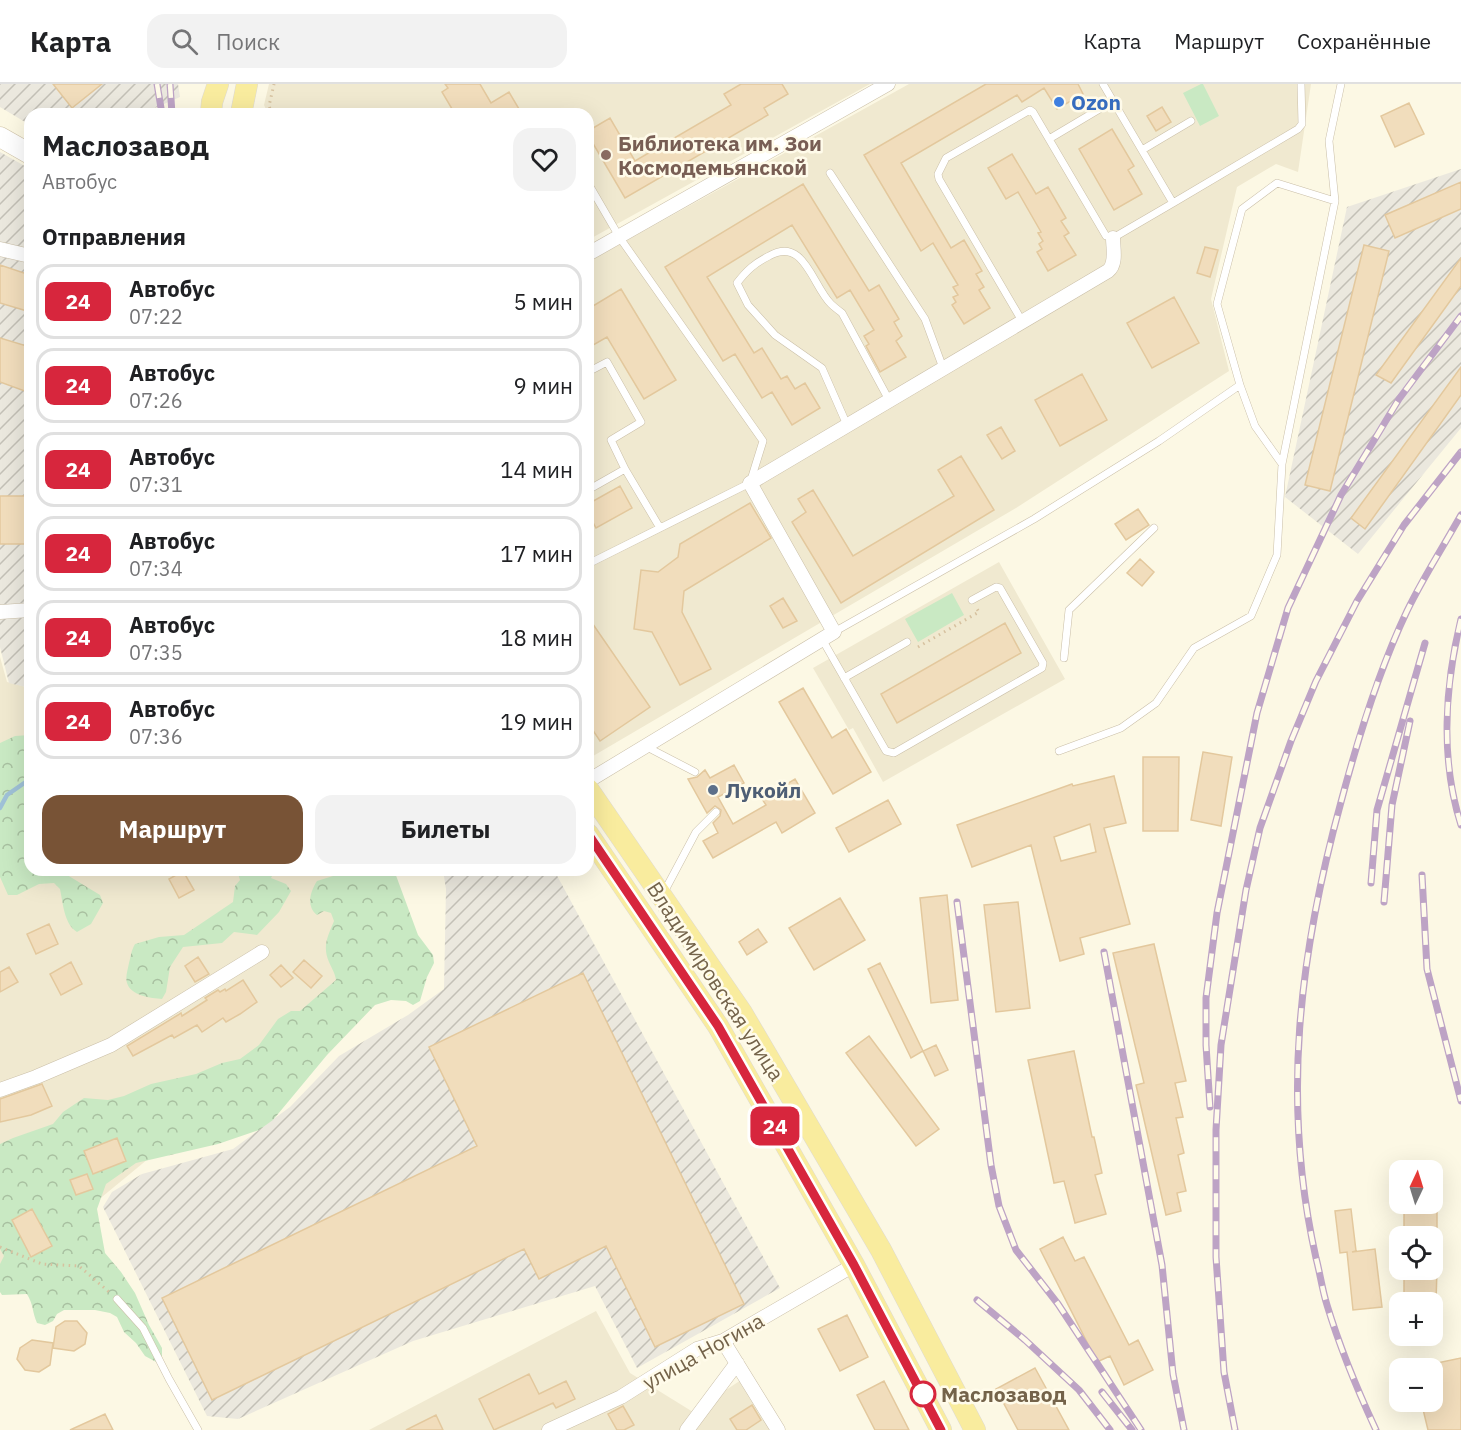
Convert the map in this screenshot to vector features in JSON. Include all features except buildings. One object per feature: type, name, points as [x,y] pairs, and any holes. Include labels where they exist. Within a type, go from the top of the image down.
[{"type":"main road","points":[[242,108],[247,84]]},
{"type":"main road","name":"Владимировская улица","points":[[594,798],[742,1013],[869,1230],[975,1430]]},
{"type":"main road","name":"Владимировская улица","points":[[594,843],[718,1026],[854,1265],[941,1430]]},
{"type":"street","points":[[594,251],[888,84]]},
{"type":"street","points":[[0,137],[24,151]]},
{"type":"street","points":[[594,777],[828,636],[750,483],[1112,268],[1113,238]]},
{"type":"street","points":[[0,249],[24,255]]},
{"type":"street","points":[[0,612],[24,610]]},
{"type":"street","points":[[0,1089],[36,1077],[111,1045],[262,952]]},
{"type":"street","name":"улица Ногина","points":[[549,1430],[621,1398],[698,1349],[723,1341],[854,1265]]},
{"type":"street","points":[[723,1341],[778,1430]]},
{"type":"street","points":[[687,1430],[737,1364]]},
{"type":"lane","points":[[1103,84],[1173,203]]},
{"type":"lane","points":[[1022,321],[939,179],[938,174],[946,158],[1026,111],[1033,112],[1106,236],[1113,238],[1298,129],[1302,124],[1301,84]]},
{"type":"lane","points":[[1059,751],[1121,728],[1156,703],[1194,648],[1251,616],[1277,555],[1282,464],[1335,201],[1329,141],[1341,84]]},
{"type":"lane","points":[[1049,139],[1113,102]]},
{"type":"lane","points":[[1142,150],[1191,121]]},
{"type":"lane","points":[[830,173],[925,319],[943,368]]},
{"type":"lane","points":[[1282,464],[1256,426],[1240,385],[1217,304],[1242,209],[1277,183],[1335,201]]},
{"type":"lane","points":[[594,193],[620,238],[763,441],[750,483],[594,561]]},
{"type":"lane","points":[[847,425],[822,368],[775,335],[748,305],[737,283],[750,266],[778,250],[793,252],[804,262],[830,304],[842,313],[889,400]]},
{"type":"lane","points":[[594,369],[607,362],[641,422],[611,440],[660,528]]},
{"type":"lane","points":[[972,600],[996,586],[1000,588],[1043,663],[1042,669],[894,753],[889,753],[844,678],[828,636],[1034,519],[1159,441],[1240,385]]},
{"type":"lane","points":[[594,487],[626,469]]},
{"type":"lane","points":[[1064,658],[1069,610],[1154,528]]},
{"type":"lane","points":[[844,678],[907,642]]},
{"type":"lane","points":[[645,746],[695,772]]},
{"type":"lane","points":[[662,896],[696,832],[716,812]]},
{"type":"lane","points":[[117,1299],[143,1328],[198,1430]]},
{"type":"path","points":[[270,108],[274,84]]},
{"type":"path","points":[[907,642],[911,650],[979,612],[972,600]]},
{"type":"path","points":[[0,1247],[42,1264],[79,1266],[117,1299]]},
{"type":"shaded area","points":[[0,84],[178,84],[180,97],[155,108],[24,108],[24,121],[0,107]]},
{"type":"shaded area","points":[[269,84],[870,84],[594,237],[594,108],[265,108]]},
{"type":"shaded area","points":[[909,84],[1311,84],[1298,172],[1276,164],[1237,187],[1211,299],[1229,371],[1016,508],[594,755],[594,259]]},
{"type":"shaded area","points":[[0,152],[24,166],[24,687],[9,683],[0,647]]},
{"type":"shaded area","points":[[1461,169],[1461,428],[1358,554],[1285,497],[1347,207]]},
{"type":"shaded area","points":[[999,562],[1065,679],[883,782],[853,728],[849,730],[813,668]]},
{"type":"shaded area","points":[[0,657],[7,682],[24,686],[24,876],[355,876],[385,937],[148,1159],[0,1281]]},
{"type":"shaded area","points":[[444,876],[557,876],[780,1288],[637,1368],[595,1286],[413,1341],[238,1419],[207,1416],[103,1207],[112,1192],[142,1174],[233,1149],[290,1107],[339,1056],[408,1015],[444,989],[446,889]]},
{"type":"shaded area","points":[[596,1311],[630,1373],[693,1412],[744,1378],[775,1430],[369,1430]]},
{"type":"green space","points":[[1201,84],[1219,116],[1200,126],[1183,93]]},
{"type":"green space","points":[[952,593],[964,615],[918,642],[905,619]]},
{"type":"green space","points":[[24,735],[24,876],[69,876],[100,895],[103,903],[91,924],[77,932],[69,924],[60,889],[54,883],[39,884],[17,895],[8,895],[0,877],[0,743],[15,736]]},
{"type":"green space","points":[[239,876],[272,876],[271,878],[286,884],[291,891],[279,912],[257,935],[234,932],[222,943],[183,947],[170,967],[166,992],[162,999],[142,996],[129,987],[126,978],[135,944],[159,937],[184,935],[233,902],[235,886],[240,880]]},
{"type":"green space","points":[[333,876],[396,876],[418,935],[433,955],[434,963],[420,1001],[413,1005],[406,1001],[391,1000],[375,1005],[327,1055],[273,1120],[259,1130],[218,1144],[136,1163],[106,1184],[97,1209],[105,1253],[135,1293],[162,1348],[162,1356],[158,1363],[145,1356],[124,1332],[117,1317],[110,1313],[95,1310],[64,1310],[57,1314],[53,1321],[45,1325],[37,1323],[27,1294],[2,1295],[0,1292],[0,1264],[4,1256],[0,1249],[0,1144],[53,1124],[63,1112],[84,1098],[108,1100],[124,1096],[151,1084],[196,1074],[222,1063],[240,1059],[259,1045],[278,1019],[291,1011],[300,1011],[336,980],[326,951],[334,921],[331,913],[324,911],[317,915],[310,903],[312,890],[317,881]]},
{"type":"waterway","points":[[0,808],[7,795],[24,783]]},
{"type":"railway","points":[[157,84],[161,108]]},
{"type":"railway","points":[[170,84],[172,108]]},
{"type":"railway","points":[[1210,1107],[1206,998],[1217,913],[1257,713],[1288,608],[1341,495],[1399,399],[1461,316]]},
{"type":"railway","points":[[1235,1430],[1224,1372],[1216,1257],[1216,1130],[1221,1045],[1246,890],[1260,828],[1291,741],[1316,681],[1357,601],[1404,525],[1461,452]]},
{"type":"railway","points":[[1376,1430],[1337,1337],[1325,1299],[1305,1200],[1299,1142],[1297,1086],[1305,972],[1326,859],[1378,681],[1407,611],[1461,515]]},
{"type":"railway","points":[[1461,619],[1451,670],[1447,722],[1450,774],[1461,825]]},
{"type":"railway","points":[[1371,883],[1377,810],[1425,643]]},
{"type":"railway","points":[[1384,902],[1392,805],[1410,721]]},
{"type":"railway","points":[[1422,875],[1427,969],[1461,1101]]},
{"type":"railway","points":[[957,902],[991,1165],[999,1206],[1016,1250],[1058,1304],[1141,1430]]},
{"type":"railway","points":[[1104,952],[1162,1265],[1173,1374],[1184,1430]]},
{"type":"railway","points":[[977,1300],[1079,1390],[1110,1430]]},
{"type":"railway","points":[[1102,1392],[1132,1430]]},
{"type":"bus line","name":"24","points":[[594,843],[718,1026],[854,1265],[941,1430]]},
{"type":"place","name":"Ozon","points":[[1059,102]]},
{"type":"place","name":"Библиотека им. Зои Космодемьянской","points":[[606,155]]},
{"type":"place","name":"Лукойл","points":[[713,790]]},
{"type":"place","name":"Маслозавод","points":[[923,1394]]}]
